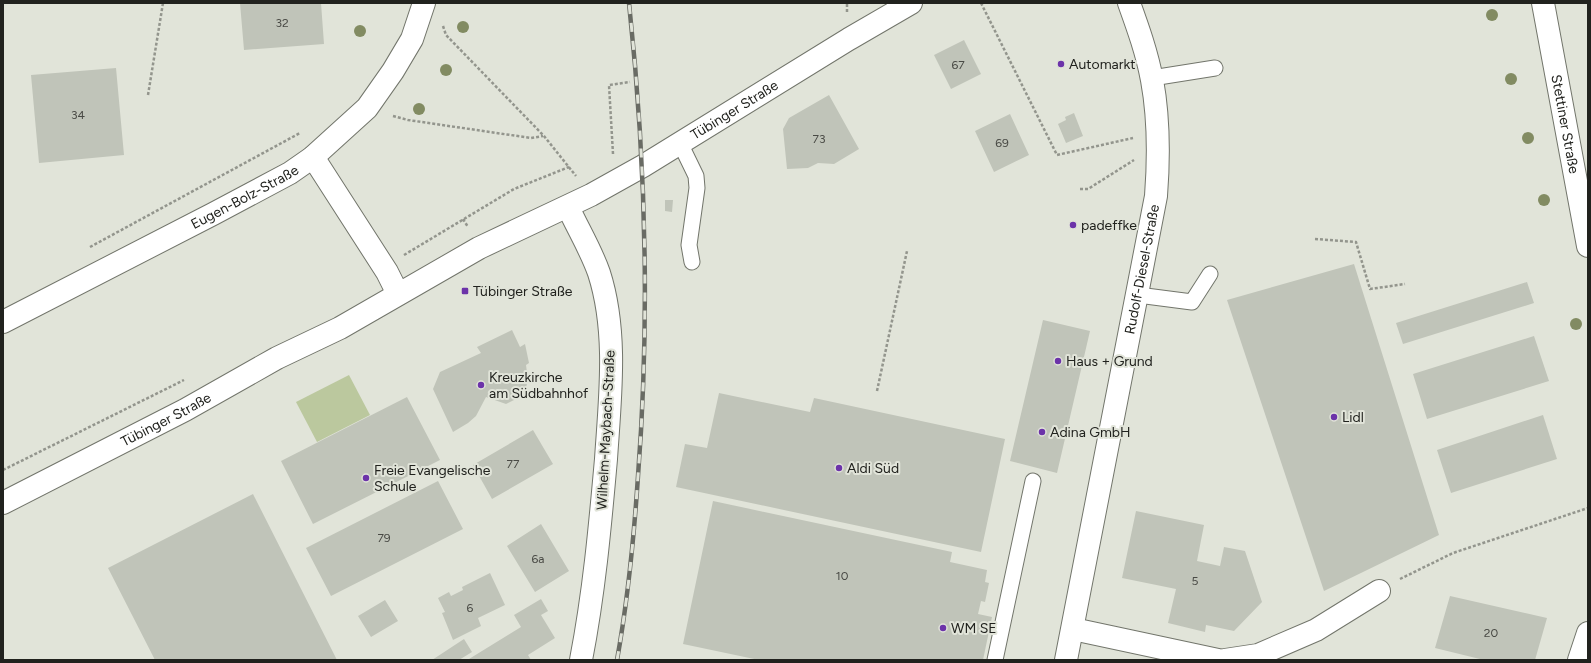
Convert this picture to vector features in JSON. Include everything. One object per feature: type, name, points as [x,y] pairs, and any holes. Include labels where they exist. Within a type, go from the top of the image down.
[{"type":"street","name":"Eugen-Bolz-Straße","points":[[3,322],[213,214],[290,173],[313,157],[367,108],[393,71],[412,39],[424,3]]},
{"type":"street","name":"Tübinger Straße","points":[[3,503],[185,410],[277,358],[340,328],[479,248],[568,207],[614,183],[911,3]]},
{"type":"street","name":"Rudolf-Diesel-Straße","points":[[1066,660],[1073,629],[1096,499],[1138,295],[1156,196],[1158,139],[1152,78],[1129,3]]},
{"type":"street","name":"Stettiner Straße","points":[[1543,3],[1588,246]]},
{"type":"street","points":[[313,157],[387,272],[398,294]]},
{"type":"street","name":"Wilhelm-Maybach-Straße","points":[[568,207],[599,273],[606,307],[610,338],[609,414],[601,518],[594,585],[581,660]]},
{"type":"street","points":[[1225,660],[1258,655],[1316,630],[1379,591]]},
{"type":"street","points":[[1073,629],[1218,660]]},
{"type":"street","points":[[1579,660],[1588,633]]},
{"type":"lane","points":[[1152,78],[1215,68]]},
{"type":"lane","points":[[680,143],[696,176],[697,188],[689,245],[692,262]]},
{"type":"lane","points":[[1138,295],[1192,302],[1210,274]]},
{"type":"lane","points":[[995,660],[1033,481]]},
{"type":"path","points":[[148,95],[163,3]]},
{"type":"path","points":[[981,3],[1057,155],[1158,139]]},
{"type":"path","points":[[387,272],[408,251],[514,189],[569,167],[544,136],[446,35],[442,24]]},
{"type":"path","points":[[614,183],[609,85],[630,82]]},
{"type":"path","points":[[367,108],[408,120],[530,138],[544,136]]},
{"type":"path","points":[[83,251],[306,130]]},
{"type":"path","points":[[1080,188],[1088,189],[1128,163],[1158,139]]},
{"type":"path","points":[[1315,239],[1356,242],[1370,289],[1405,284]]},
{"type":"path","points":[[877,391],[907,251]]},
{"type":"path","points":[[1379,591],[1453,553],[1588,508]]},
{"type":"green space","points":[[349,375],[370,415],[317,442],[296,402]]},
{"type":"building","points":[[240,3],[321,3],[324,44],[244,50]]},
{"type":"building","points":[[964,40],[981,74],[951,89],[934,55]]},
{"type":"building","points":[[116,68],[124,155],[39,163],[31,75]]},
{"type":"building","points":[[829,95],[859,149],[834,164],[818,163],[808,168],[787,169],[783,129],[789,118]]},
{"type":"building","points":[[1074,113],[1083,136],[1066,143],[1058,124],[1066,120],[1065,117]]},
{"type":"building","points":[[1010,114],[1029,155],[994,172],[975,131]]},
{"type":"building","points":[[665,200],[673,200],[672,212],[665,211]]},
{"type":"building","name":"Lidl","points":[[1354,264],[1439,535],[1324,591],[1227,300]]},
{"type":"building","points":[[1527,282],[1534,303],[1403,344],[1396,323]]},
{"type":"building","points":[[1043,320],[1090,331],[1057,473],[1010,461]]},
{"type":"building","name":"Kreuzkirche am Südbahnhof","points":[[512,330],[520,347],[525,344],[529,363],[526,365],[528,380],[524,395],[506,404],[486,397],[476,416],[453,432],[433,389],[440,372],[481,353],[477,347]]},
{"type":"building","points":[[1534,336],[1549,381],[1427,419],[1413,374]]},
{"type":"building","name":"Aldi Süd","points":[[719,393],[810,412],[814,398],[1005,439],[981,552],[676,487],[685,444],[707,448]]},
{"type":"building","points":[[407,397],[440,460],[313,524],[281,461]]},
{"type":"building","points":[[1543,415],[1557,459],[1451,493],[1437,450]]},
{"type":"building","points":[[533,430],[553,464],[492,499],[473,465]]},
{"type":"building","points":[[438,481],[463,529],[331,596],[306,548]]},
{"type":"building","points":[[253,494],[337,660],[155,660],[108,568]]},
{"type":"building","points":[[713,501],[952,552],[950,562],[987,570],[985,582],[989,583],[985,602],[981,601],[978,614],[992,617],[983,660],[759,660],[683,644]]},
{"type":"building","points":[[1136,511],[1204,525],[1197,561],[1220,566],[1224,547],[1245,551],[1262,602],[1234,631],[1206,625],[1205,632],[1168,623],[1176,589],[1122,578]]},
{"type":"building","points":[[541,524],[569,571],[535,592],[507,546]]},
{"type":"building","points":[[490,573],[505,605],[478,618],[481,626],[453,640],[442,613],[445,612],[438,598],[449,592],[451,596],[463,590],[462,587]]},
{"type":"building","points":[[1450,596],[1547,618],[1535,660],[1484,660],[1435,648]]},
{"type":"building","points":[[541,599],[548,611],[541,615],[555,638],[528,655],[531,660],[469,659],[521,627],[514,615]]},
{"type":"building","points":[[385,600],[398,621],[371,637],[358,616]]},
{"type":"building","points":[[464,639],[472,652],[459,660],[432,660]]},
{"type":"railway","points":[[617,660],[635,522],[642,417],[644,358],[645,299],[642,180],[635,62],[629,3]]},
{"type":"place","name":"Automarkt","points":[[1061,64]]},
{"type":"place","name":"padeffke","points":[[1073,225]]},
{"type":"place","name":"Tübinger Straße","points":[[465,291]]},
{"type":"place","name":"Haus + Grund","points":[[1058,361]]},
{"type":"place","name":"Kreuzkirche am Südbahnhof","points":[[481,385]]},
{"type":"place","name":"Lidl","points":[[1334,417]]},
{"type":"place","name":"Adina GmbH","points":[[1042,432]]},
{"type":"place","name":"Aldi Süd","points":[[839,468]]},
{"type":"place","name":"Freie Evangelische Schule","points":[[366,478]]},
{"type":"place","name":"WM SE","points":[[943,628]]}]
